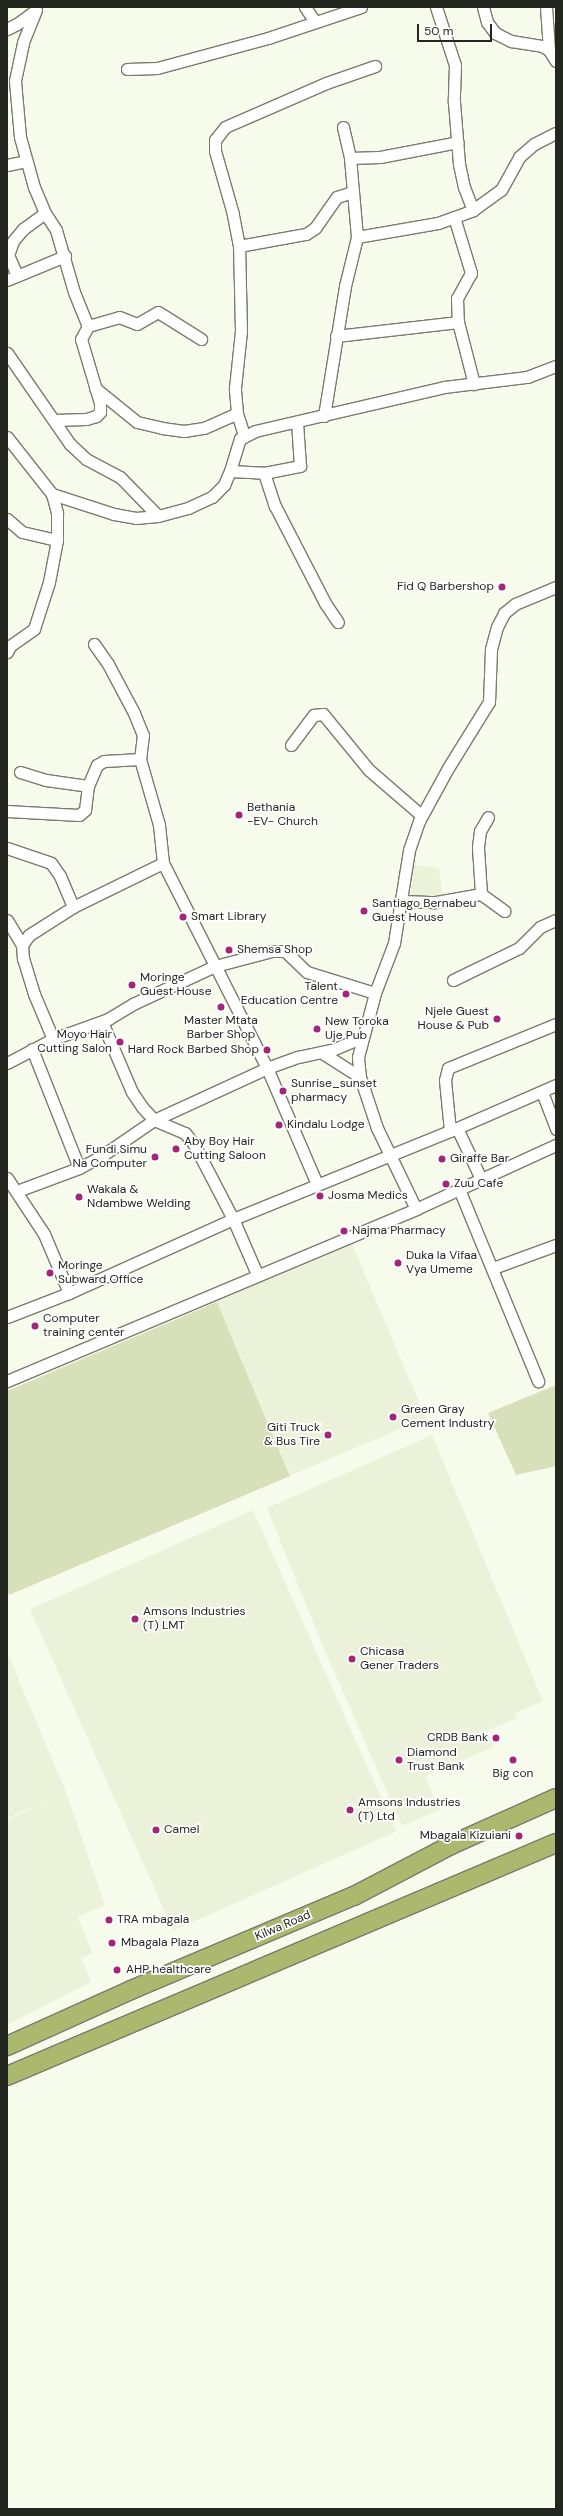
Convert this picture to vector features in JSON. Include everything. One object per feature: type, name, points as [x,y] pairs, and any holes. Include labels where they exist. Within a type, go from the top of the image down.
[{"type":"highway","name":"Kilwa Road","points":[[7,2046],[131,1990],[354,1896],[451,1845],[556,1798]]},
{"type":"highway","points":[[7,2076],[556,1843]]},
{"type":"street","points":[[305,7],[315,22]]},
{"type":"street","points":[[127,69],[157,68],[361,7]]},
{"type":"street","points":[[436,7],[455,65],[454,102],[459,164],[464,187],[473,210]]},
{"type":"street","points":[[483,7],[487,22],[495,33],[511,41],[542,46],[549,50],[556,61]]},
{"type":"street","points":[[546,7],[549,50]]},
{"type":"street","points":[[7,28],[17,24],[37,9]]},
{"type":"street","points":[[37,9],[23,43],[11,82],[16,116],[26,161],[45,213],[56,230],[65,256],[74,292],[88,326]]},
{"type":"street","points":[[244,435],[237,413],[235,388],[241,331],[239,246],[233,214],[214,151],[215,140],[225,127],[326,83],[375,66]]},
{"type":"street","points":[[324,416],[345,286],[357,237],[350,158],[343,127]]},
{"type":"street","points":[[357,237],[438,223],[473,210],[501,190],[519,157],[534,144],[556,133]]},
{"type":"street","points":[[350,158],[380,157],[458,142]]},
{"type":"street","points":[[7,165],[26,161]]},
{"type":"street","points":[[239,246],[306,234],[315,228],[337,197],[352,192]]},
{"type":"street","points":[[17,275],[8,255],[13,241],[23,229],[45,213]]},
{"type":"street","points":[[454,217],[471,273],[457,298],[458,322],[474,384]]},
{"type":"street","points":[[7,280],[65,256]]},
{"type":"street","points":[[54,420],[86,420],[96,416],[100,412],[100,403],[81,339],[88,326],[119,317],[137,324],[158,312],[201,338]]},
{"type":"street","points":[[336,336],[458,322]]},
{"type":"street","points":[[7,353],[70,444],[86,459],[120,477],[158,516]]},
{"type":"street","points":[[52,494],[114,514],[136,518],[158,516],[212,497],[224,485],[240,439],[244,435],[412,393],[527,377],[556,366]]},
{"type":"street","points":[[95,388],[121,411],[137,422],[162,428],[184,431],[204,428],[237,413]]},
{"type":"street","points":[[230,471],[264,473],[300,466],[297,422]]},
{"type":"street","points":[[7,652],[10,646],[34,629],[49,582],[57,540],[57,513],[52,494],[9,442]]},
{"type":"street","points":[[264,473],[278,512],[325,603],[338,622]]},
{"type":"street","points":[[7,518],[22,532],[57,540]]},
{"type":"street","points":[[416,1209],[377,1128],[360,1077],[358,1057],[362,1037],[375,993],[394,943],[402,901],[408,850],[421,815],[489,702],[491,649],[497,627],[504,613],[515,604],[556,587]]},
{"type":"street","points":[[94,644],[108,664],[134,713],[143,736],[140,759],[160,825],[163,863],[267,1068],[317,1184]]},
{"type":"street","points":[[291,745],[314,715],[323,714],[369,770],[421,815]]},
{"type":"street","points":[[7,812],[79,815],[85,810],[88,786],[97,765],[104,761],[140,759]]},
{"type":"street","points":[[20,772],[46,780],[88,786]]},
{"type":"street","points":[[481,894],[478,847],[480,831],[488,817]]},
{"type":"street","points":[[7,848],[51,863],[60,876],[73,907]]},
{"type":"street","points":[[22,945],[29,935],[73,907],[163,863]]},
{"type":"street","points":[[402,901],[436,902],[481,894],[504,911]]},
{"type":"street","points":[[7,920],[22,945],[23,959],[34,994],[53,1040]]},
{"type":"street","points":[[453,980],[518,948],[540,927],[556,920]]},
{"type":"street","points":[[8,1060],[53,1040],[102,1022],[167,987],[215,966],[281,950],[307,972],[375,993]]},
{"type":"street","points":[[102,1022],[132,1092],[154,1120],[185,1133],[195,1146],[233,1219],[257,1274]]},
{"type":"street","points":[[481,1179],[454,1130],[445,1080],[448,1068],[556,1024]]},
{"type":"street","points":[[17,1191],[79,1168],[100,1157],[154,1120],[267,1068],[298,1057],[320,1052],[362,1037]]},
{"type":"street","points":[[32,1049],[79,1168]]},
{"type":"street","points":[[320,1052],[360,1077]]},
{"type":"street","points":[[7,1317],[69,1293],[233,1219],[390,1154],[454,1130],[556,1085]]},
{"type":"street","points":[[542,1092],[556,1130]]},
{"type":"street","points":[[7,1381],[257,1274],[416,1209],[556,1145]]},
{"type":"street","points":[[7,1178],[44,1234],[69,1293]]},
{"type":"street","points":[[459,1189],[493,1268],[538,1381]]},
{"type":"street","points":[[493,1268],[556,1245]]},
{"type":"shaded area","points":[[414,865],[439,868],[443,897],[410,900]]},
{"type":"shaded area","name":"Giti Truck & Bus Tire","points":[[352,1244],[426,1418],[291,1475],[217,1301]]},
{"type":"shaded area","points":[[217,1302],[290,1476],[9,1595],[7,1590],[7,1391]]},
{"type":"shaded area","points":[[556,1385],[556,1466],[516,1475],[488,1413]]},
{"type":"shaded area","name":"Chicasa Gener Traders","points":[[432,1435],[543,1701],[515,1713],[517,1718],[487,1731],[494,1747],[425,1776],[440,1810],[402,1826],[321,1642],[267,1508]]},
{"type":"shaded area","name":"Amsons Industries (T) LMT","points":[[253,1510],[396,1832],[173,1931],[30,1609]]},
{"type":"shaded area","points":[[7,1652],[66,1792],[105,1905],[78,1917],[92,1953],[81,1958],[91,1982],[7,2025],[7,1820],[47,1801],[7,1818]]},
{"type":"place","name":"Fid Q Barbershop","points":[[502,587]]},
{"type":"place","name":"Bethania -EV- Church","points":[[239,815]]},
{"type":"place","name":"Santiago Bernabeu Guest House","points":[[364,911]]},
{"type":"place","name":"Smart Library","points":[[183,917]]},
{"type":"place","name":"Shemsa Shop","points":[[229,950]]},
{"type":"place","name":"Moringe Guest House","points":[[132,985]]},
{"type":"place","name":"Talent Education Centre","points":[[346,994]]},
{"type":"place","name":"Master Mtata Barber Shop","points":[[221,1007]]},
{"type":"place","name":"Njele Guest House & Pub","points":[[497,1019]]},
{"type":"place","name":"New Toroka Uje Pub","points":[[317,1029]]},
{"type":"place","name":"Moyo Hair Cutting Salon","points":[[120,1042]]},
{"type":"place","name":"Hard Rock Barbed Shop","points":[[267,1050]]},
{"type":"place","name":"Sunrise_sunset pharmacy","points":[[283,1091]]},
{"type":"place","name":"Kindalu Lodge","points":[[279,1125]]},
{"type":"place","name":"Aby Boy Hair Cutting Saloon","points":[[176,1149]]},
{"type":"place","name":"Fundi Simu Na Computer","points":[[155,1157]]},
{"type":"place","name":"Giraffe Bar","points":[[442,1159]]},
{"type":"place","name":"Zuu Cafe","points":[[446,1184]]},
{"type":"place","name":"Josma Medics","points":[[320,1196]]},
{"type":"place","name":"Wakala & Ndambwe Welding","points":[[79,1197]]},
{"type":"place","name":"Najma Pharmacy","points":[[344,1231]]},
{"type":"place","name":"Duka la Vifaa Vya Umeme","points":[[398,1263]]},
{"type":"place","name":"Moringe Subward Office","points":[[50,1273]]},
{"type":"place","name":"Computer training center","points":[[35,1326]]},
{"type":"place","name":"Green Gray Cement Industry","points":[[393,1417]]},
{"type":"place","name":"Giti Truck & Bus Tire","points":[[328,1435]]},
{"type":"place","name":"Amsons Industries (T) LMT","points":[[135,1619]]},
{"type":"place","name":"Chicasa Gener Traders","points":[[352,1659]]},
{"type":"place","name":"CRDB Bank","points":[[496,1738]]},
{"type":"place","name":"Diamond Trust Bank","points":[[399,1760]]},
{"type":"place","name":"Big con","points":[[513,1760]]},
{"type":"place","name":"Amsons Industries (T) Ltd","points":[[350,1810]]},
{"type":"place","name":"Camel","points":[[156,1830]]},
{"type":"place","name":"Mbagala Kizuiani","points":[[519,1836]]},
{"type":"place","name":"TRA mbagala","points":[[109,1920]]},
{"type":"place","name":"Mbagala Plaza","points":[[112,1943]]},
{"type":"place","name":"AHP healthcare","points":[[117,1970]]}]
